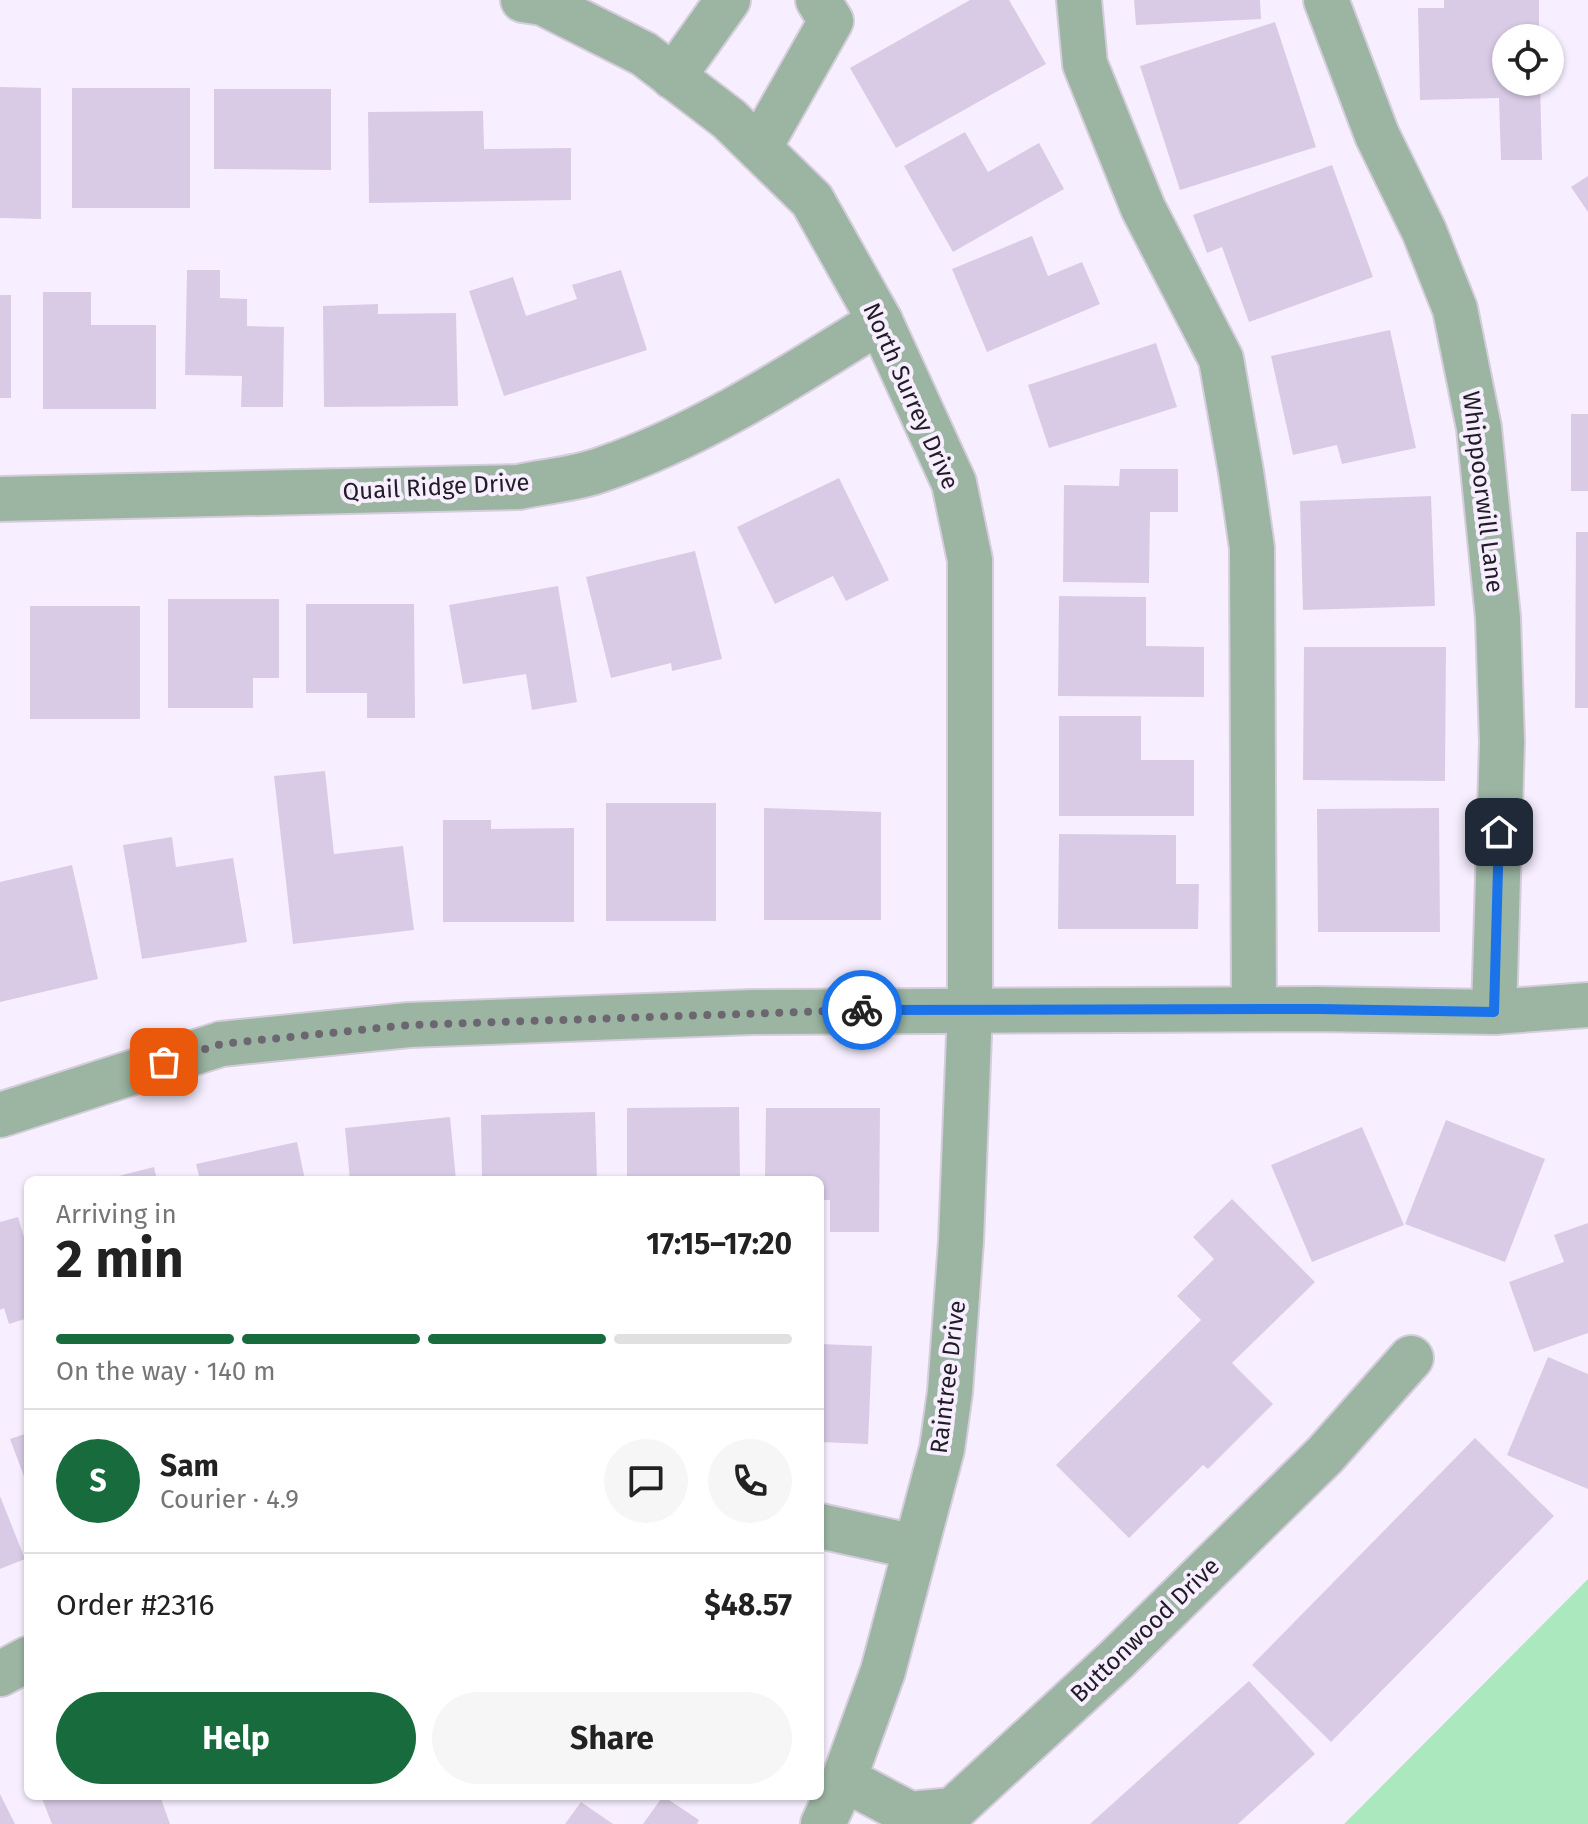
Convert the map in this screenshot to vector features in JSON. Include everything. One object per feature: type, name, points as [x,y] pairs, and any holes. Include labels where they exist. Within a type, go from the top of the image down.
[{"type":"street","name":"North Surrey Drive","points":[[523,0],[543,3],[644,54],[729,119],[812,200],[880,321],[954,483],[970,560],[970,1009]]},
{"type":"street","points":[[673,77],[728,0]]},
{"type":"street","points":[[759,148],[831,21],[818,0]]},
{"type":"street","points":[[1079,0],[1085,64],[1143,208],[1221,359],[1239,458],[1252,548],[1254,1009]]},
{"type":"street","name":"Whippoorwill Lane","points":[[1326,0],[1377,135],[1424,231],[1455,309],[1479,428],[1498,618],[1502,742],[1494,1012]]},
{"type":"street","name":"Quail Ridge Drive","points":[[0,499],[519,487],[600,471],[658,448],[771,389],[880,321]]},
{"type":"street","points":[[0,1115],[207,1049],[237,1043],[409,1025],[753,1012],[1254,1009],[1494,1012],[1588,1005]]},
{"type":"street","name":"Raintree Drive","points":[[823,1824],[844,1779],[883,1671],[942,1449],[950,1392],[961,1241],[970,1009]]},
{"type":"street","name":"Buttonwood Drive","points":[[844,1779],[910,1814],[953,1810],[1116,1660],[1325,1455],[1411,1358]]},
{"type":"street","points":[[824,1527],[915,1547]]},
{"type":"street","points":[[0,1674],[24,1661]]},
{"type":"green space","points":[[1588,1579],[1588,1824],[1344,1824]]},
{"type":"building","points":[[970,0],[1009,0],[1046,64],[896,148],[850,68]]},
{"type":"building","points":[[1134,0],[1260,0],[1261,19],[1136,25]]},
{"type":"building","points":[[1444,0],[1539,0],[1539,24],[1492,24],[1492,96],[1540,96],[1542,160],[1501,160],[1499,98],[1420,100],[1418,8],[1444,8]]},
{"type":"building","points":[[1275,22],[1316,147],[1180,190],[1140,66]]},
{"type":"building","points":[[0,87],[41,88],[41,219],[0,218]]},
{"type":"building","points":[[72,88],[190,88],[190,208],[72,208]]},
{"type":"building","points":[[214,89],[331,89],[331,170],[214,169]]},
{"type":"building","points":[[483,111],[484,149],[571,148],[571,200],[369,203],[368,112]]},
{"type":"building","points":[[965,132],[988,172],[1039,143],[1064,189],[953,252],[904,166]]},
{"type":"building","points":[[1332,165],[1373,277],[1249,322],[1222,247],[1207,253],[1193,215]]},
{"type":"building","points":[[1588,176],[1588,212],[1571,187]]},
{"type":"building","points":[[1032,236],[1048,276],[1082,262],[1100,304],[987,352],[952,269]]},
{"type":"building","points":[[187,270],[220,270],[220,298],[247,299],[247,326],[284,327],[283,407],[241,407],[242,376],[185,375]]},
{"type":"building","points":[[621,270],[647,350],[504,396],[469,291],[513,277],[526,316],[577,299],[572,285]]},
{"type":"building","points":[[43,292],[91,292],[91,325],[156,325],[156,409],[43,409]]},
{"type":"building","points":[[0,295],[11,295],[11,398],[0,398]]},
{"type":"building","points":[[378,304],[378,314],[456,313],[458,406],[324,407],[323,306]]},
{"type":"building","points":[[1390,330],[1416,448],[1342,464],[1337,445],[1293,455],[1271,356]]},
{"type":"building","points":[[1156,343],[1177,407],[1049,448],[1028,385]]},
{"type":"building","points":[[1571,414],[1588,414],[1588,491],[1571,491]]},
{"type":"building","points":[[1120,469],[1178,469],[1178,512],[1150,512],[1149,583],[1063,582],[1064,485],[1119,486]]},
{"type":"building","points":[[839,478],[889,580],[846,601],[833,576],[775,604],[737,527]]},
{"type":"building","points":[[1431,496],[1435,606],[1303,610],[1300,501]]},
{"type":"building","points":[[1576,532],[1588,532],[1588,708],[1575,708]]},
{"type":"building","points":[[695,551],[722,659],[672,671],[671,663],[611,678],[586,577]]},
{"type":"building","points":[[558,586],[577,702],[532,710],[526,674],[463,684],[449,605]]},
{"type":"building","points":[[1059,596],[1146,597],[1146,646],[1204,647],[1204,697],[1058,696]]},
{"type":"building","points":[[168,599],[279,599],[279,678],[253,678],[253,708],[168,708]]},
{"type":"building","points":[[306,604],[414,604],[415,718],[367,718],[367,693],[306,693]]},
{"type":"building","points":[[30,606],[140,606],[140,719],[30,719]]},
{"type":"building","points":[[1304,647],[1446,647],[1445,781],[1303,780]]},
{"type":"building","points":[[1059,716],[1141,716],[1141,760],[1194,760],[1194,816],[1059,816]]},
{"type":"building","points":[[325,771],[334,854],[403,846],[414,930],[293,944],[274,776]]},
{"type":"building","points":[[606,803],[716,803],[716,921],[606,921]]},
{"type":"building","points":[[764,808],[881,812],[881,920],[764,920]]},
{"type":"building","points":[[1439,808],[1440,932],[1318,932],[1317,809]]},
{"type":"building","points":[[443,820],[491,820],[491,829],[574,828],[574,922],[443,922]]},
{"type":"building","points":[[1059,834],[1176,835],[1176,884],[1199,884],[1198,929],[1058,929]]},
{"type":"building","points":[[172,837],[176,867],[233,858],[247,942],[142,959],[123,845]]},
{"type":"building","points":[[72,865],[98,979],[0,1002],[0,882]]},
{"type":"building","points":[[739,1107],[740,1176],[627,1176],[627,1108]]},
{"type":"building","points":[[766,1108],[880,1108],[879,1232],[830,1232],[830,1200],[824,1200],[824,1176],[765,1176]]},
{"type":"building","points":[[595,1112],[597,1176],[482,1176],[481,1115]]},
{"type":"building","points":[[450,1117],[456,1176],[350,1176],[345,1128]]},
{"type":"building","points":[[1446,1120],[1545,1159],[1505,1262],[1405,1224]]},
{"type":"building","points":[[1362,1127],[1404,1225],[1312,1262],[1271,1165]]},
{"type":"building","points":[[297,1142],[304,1176],[199,1176],[196,1164]]},
{"type":"building","points":[[154,1167],[156,1176],[119,1176]]},
{"type":"building","points":[[1232,1199],[1315,1282],[1232,1363],[1273,1404],[1208,1469],[1203,1465],[1129,1538],[1056,1465],[1201,1320],[1177,1296],[1214,1259],[1193,1237]]},
{"type":"building","points":[[18,1217],[24,1237],[24,1319],[9,1324],[4,1308],[0,1310],[0,1222]]},
{"type":"building","points":[[1588,1223],[1588,1333],[1534,1352],[1509,1282],[1564,1262],[1554,1235]]},
{"type":"building","points":[[824,1344],[872,1346],[868,1444],[824,1442]]},
{"type":"building","points":[[1548,1357],[1588,1374],[1588,1489],[1507,1455]]},
{"type":"building","points":[[24,1434],[24,1476],[10,1439]]},
{"type":"building","points":[[1475,1438],[1554,1516],[1331,1742],[1252,1665]]},
{"type":"building","points":[[0,1496],[24,1559],[0,1569]]},
{"type":"building","points":[[1249,1681],[1315,1754],[1238,1824],[1090,1824]]},
{"type":"building","points":[[0,1794],[15,1824],[0,1824]]},
{"type":"building","points":[[43,1800],[161,1800],[170,1824],[52,1824]]},
{"type":"building","points":[[660,1800],[669,1800],[699,1820],[697,1824],[643,1824]]},
{"type":"building","points":[[581,1802],[613,1824],[565,1824]]},
{"type":"way so far","points":[[164,1062],[221,1044],[409,1025],[862,1010]]},
{"type":"route","points":[[862,1010],[1318,1009],[1494,1012],[1499,832]]}]
